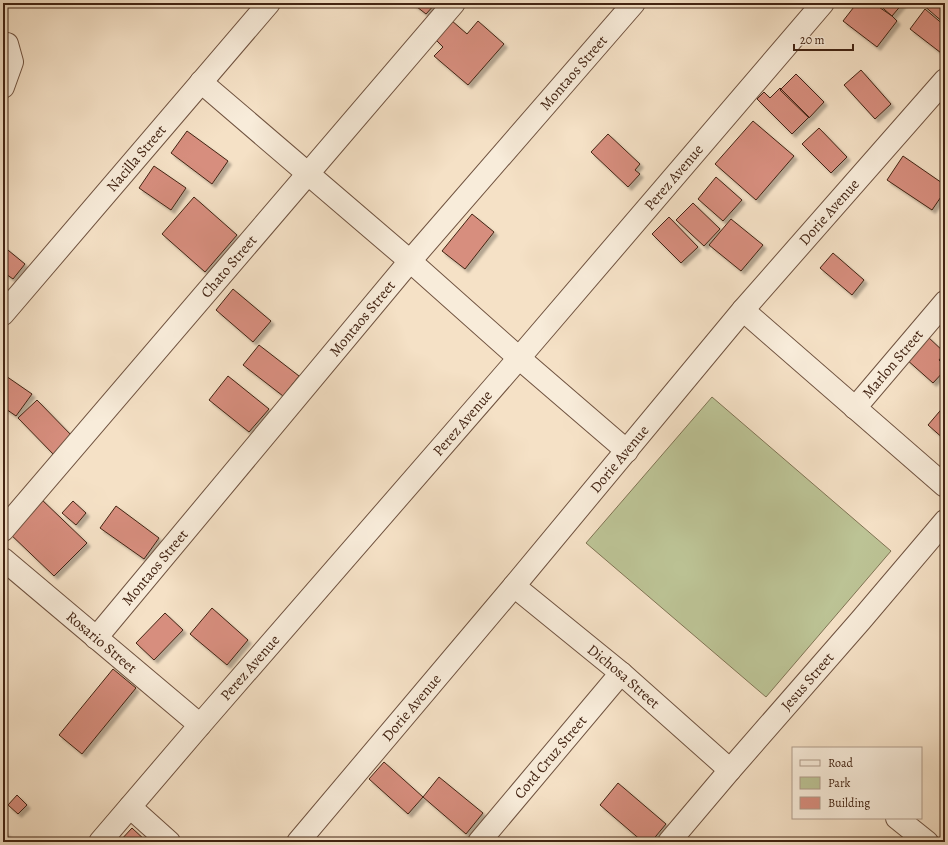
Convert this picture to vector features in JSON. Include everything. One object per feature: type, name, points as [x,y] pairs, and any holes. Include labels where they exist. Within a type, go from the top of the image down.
[{"type":"street","name":"Nacilla Street","points":[[3,314],[268,3]]},
{"type":"street","name":"Chato Street","points":[[3,530],[454,3]]},
{"type":"street","name":"Montaos Street","points":[[96,638],[410,261],[634,3]]},
{"type":"street","name":"Perez Avenue","points":[[100,842],[519,358],[823,3]]},
{"type":"street","points":[[3,87],[12,62],[7,44]]},
{"type":"street","name":"Dorie Avenue","points":[[298,842],[627,451],[743,310],[945,80]]},
{"type":"street","points":[[201,82],[410,261],[627,451]]},
{"type":"street","name":"Marlon Street","points":[[855,408],[945,302]]},
{"type":"street","points":[[743,310],[945,486]]},
{"type":"street","name":"Jesus Street","points":[[669,842],[945,521]]},
{"type":"street","name":"Rosario Street","points":[[3,559],[200,725]]},
{"type":"street","name":"Dichosa Street","points":[[514,586],[621,673],[730,770]]},
{"type":"street","name":"Cord Cruz Street","points":[[479,842],[621,673]]},
{"type":"street","points":[[130,807],[169,842]]},
{"type":"street","points":[[898,819],[927,842]]},
{"type":"green space","points":[[712,397],[891,551],[766,697],[586,543]]},
{"type":"building","points":[[412,3],[436,3],[426,14]]},
{"type":"building","points":[[857,3],[873,3],[897,21],[877,47],[843,21]]},
{"type":"building","points":[[877,3],[903,3],[892,16]]},
{"type":"building","points":[[945,3],[945,24],[922,4]]},
{"type":"building","points":[[925,9],[945,26],[945,56],[910,29]]},
{"type":"building","points":[[451,20],[467,34],[478,21],[504,44],[468,85],[434,56],[443,47],[435,39]]},
{"type":"building","points":[[861,70],[891,104],[875,119],[844,85]]},
{"type":"building","points":[[796,74],[824,102],[809,118],[780,90]]},
{"type":"building","points":[[780,88],[809,117],[792,134],[757,99],[764,92],[770,98]]},
{"type":"building","points":[[753,121],[794,156],[756,200],[715,164]]},
{"type":"building","points":[[819,128],[847,157],[831,173],[802,144]]},
{"type":"building","points":[[187,131],[228,161],[212,184],[171,153]]},
{"type":"building","points":[[608,134],[640,164],[635,170],[640,174],[628,187],[591,152]]},
{"type":"building","points":[[903,156],[945,185],[945,191],[932,210],[887,180]]},
{"type":"building","points":[[154,166],[186,188],[171,210],[139,188]]},
{"type":"building","points":[[716,177],[742,200],[723,221],[698,199]]},
{"type":"building","points":[[194,197],[237,235],[205,272],[162,234]]},
{"type":"building","points":[[693,203],[720,229],[704,246],[676,220]]},
{"type":"building","points":[[472,214],[494,232],[465,269],[442,251]]},
{"type":"building","points":[[669,217],[698,247],[681,263],[652,234]]},
{"type":"building","points":[[731,219],[763,245],[741,271],[709,245]]},
{"type":"building","points":[[3,246],[25,264],[13,279],[3,272]]},
{"type":"building","points":[[833,253],[864,280],[852,295],[820,268]]},
{"type":"building","points":[[233,289],[271,321],[253,342],[216,310]]},
{"type":"building","points":[[927,336],[945,353],[939,360],[945,366],[945,370],[933,383],[906,359]]},
{"type":"building","points":[[259,345],[299,376],[283,396],[243,365]]},
{"type":"building","points":[[3,374],[32,394],[16,416],[3,407]]},
{"type":"building","points":[[228,376],[269,409],[249,432],[209,400]]},
{"type":"building","points":[[37,400],[74,438],[55,456],[18,418]]},
{"type":"building","points":[[945,405],[945,440],[928,425]]},
{"type":"building","points":[[39,497],[87,543],[54,576],[7,531]]},
{"type":"building","points":[[73,501],[86,513],[76,525],[62,513]]},
{"type":"building","points":[[116,506],[159,538],[144,559],[100,528]]},
{"type":"building","points":[[212,608],[248,640],[227,665],[190,634]]},
{"type":"building","points":[[165,613],[183,630],[154,660],[136,643]]},
{"type":"building","points":[[113,669],[136,688],[82,754],[59,735]]},
{"type":"building","points":[[384,762],[423,797],[408,814],[369,779]]},
{"type":"building","points":[[439,777],[483,813],[466,834],[423,797]]},
{"type":"building","points":[[618,783],[666,824],[651,842],[643,842],[600,805]]},
{"type":"building","points":[[17,795],[27,805],[18,814],[8,805]]},
{"type":"building","points":[[132,828],[147,842],[119,842]]},
{"type":"building","points":[[3,831],[8,835],[3,840]]}]
